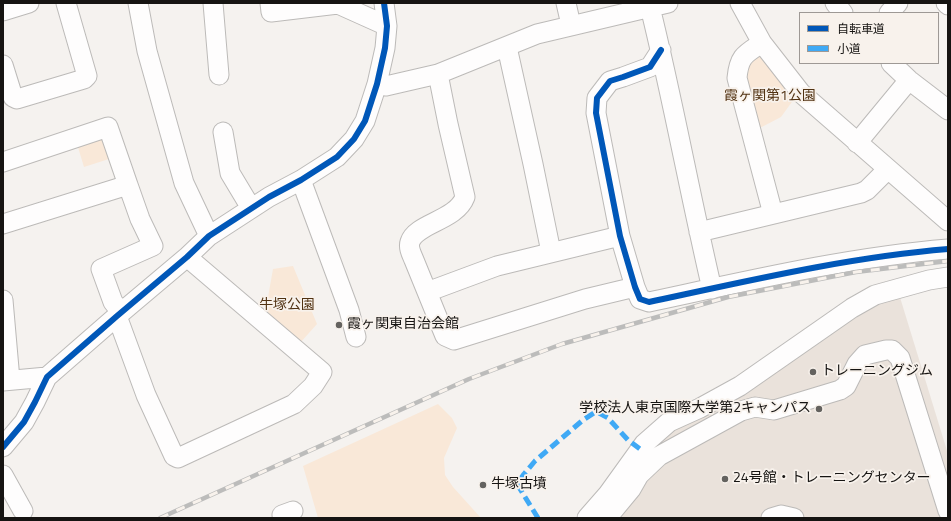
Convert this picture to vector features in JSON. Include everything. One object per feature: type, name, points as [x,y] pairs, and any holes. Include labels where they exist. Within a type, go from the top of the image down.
[{"type":"street","points":[[3,11],[29,3]]},
{"type":"street","points":[[3,65],[13,97],[17,98],[84,79],[87,76],[66,3]]},
{"type":"street","points":[[138,3],[148,51],[184,183],[209,236]]},
{"type":"street","points":[[213,3],[218,75]]},
{"type":"street","points":[[270,3],[271,12],[326,4],[338,4],[387,26]]},
{"type":"street","points":[[4,444],[24,422],[47,377],[187,257],[209,236],[251,208],[301,180],[337,157],[357,135],[365,121],[377,84],[385,48],[387,26],[384,3]]},
{"type":"street","points":[[566,3],[571,25]]},
{"type":"street","points":[[740,3],[762,43],[801,93],[948,221]]},
{"type":"street","points":[[835,3],[842,12]]},
{"type":"street","points":[[890,12],[898,3]]},
{"type":"street","points":[[377,84],[386,86],[438,74],[537,34],[659,5],[661,50],[712,289]]},
{"type":"street","points":[[762,43],[746,53],[740,60],[738,78],[773,214]]},
{"type":"street","points":[[506,47],[533,164],[551,252]]},
{"type":"street","points":[[661,50],[650,66],[610,81],[597,98],[596,113],[620,236],[634,287],[640,298],[649,302],[838,264],[916,252],[948,249]]},
{"type":"street","points":[[892,64],[909,80],[948,110]]},
{"type":"street","points":[[438,74],[465,197],[458,209],[414,236],[410,243],[410,250],[445,336],[454,340],[585,299],[634,287]]},
{"type":"street","points":[[857,143],[909,80]]},
{"type":"street","points":[[3,162],[108,127],[140,219],[152,246],[101,269],[119,314],[146,395],[174,456],[178,458],[294,404],[313,386],[322,372],[187,257]]},
{"type":"street","points":[[223,132],[230,174],[251,208]]},
{"type":"street","points":[[699,232],[861,193],[867,190],[888,168]]},
{"type":"street","points":[[301,180],[349,310],[356,337]]},
{"type":"street","points":[[3,224],[128,185]]},
{"type":"street","points":[[427,292],[497,266],[620,236]]},
{"type":"street","points":[[588,518],[608,494],[644,444],[669,422],[700,408],[740,386],[852,308],[874,295],[929,280],[948,278]]},
{"type":"street","points":[[3,300],[6,380],[47,377]]},
{"type":"street","points":[[607,518],[631,489],[639,475],[658,456],[741,411],[755,407],[774,410],[840,390],[846,386],[856,364],[865,355],[886,350],[892,350],[900,358],[948,511]]},
{"type":"street","points":[[3,475],[23,511]]},
{"type":"street","points":[[771,518],[782,515],[794,518]]},
{"type":"shaded area","name":"学校法人東京国際大学第2キャンパス","points":[[899,294],[948,454],[948,518],[595,518],[672,426],[854,313]]},
{"type":"green space","name":"霞ヶ関第1公園","points":[[757,55],[765,58],[797,95],[781,117],[756,130],[744,66]]},
{"type":"green space","points":[[99,137],[108,145],[112,158],[84,167],[77,144]]},
{"type":"green space","name":"牛塚公園","points":[[293,266],[317,324],[300,343],[265,314],[273,269]]},
{"type":"green space","points":[[438,404],[452,418],[457,428],[444,458],[445,475],[453,487],[481,518],[318,518],[303,466]]},
{"type":"railway","points":[[160,518],[469,379],[562,344],[728,297],[856,272],[948,261]]},
{"type":"marked path","points":[[538,518],[517,484],[535,461],[583,420],[594,413],[599,413],[608,418],[628,440],[640,449]]},
{"type":"cycle path","points":[[3,447],[24,422],[47,377],[187,257],[209,236],[269,197],[301,180],[337,157],[354,139],[365,121],[377,84],[385,48],[387,26],[384,3]]},
{"type":"cycle path","points":[[661,50],[650,67],[610,81],[597,98],[596,113],[620,236],[640,299],[649,302],[761,278],[836,264],[948,249]]},
{"type":"place","name":"霞ヶ関東自治会館","points":[[339,325]]},
{"type":"place","name":"トレーニングジム","points":[[813,372]]},
{"type":"place","name":"学校法人東京国際大学第2キャンパス","points":[[819,409]]},
{"type":"place","name":"24号館・トレーニングセンター","points":[[725,479]]},
{"type":"place","name":"牛塚古墳","points":[[483,485]]}]
